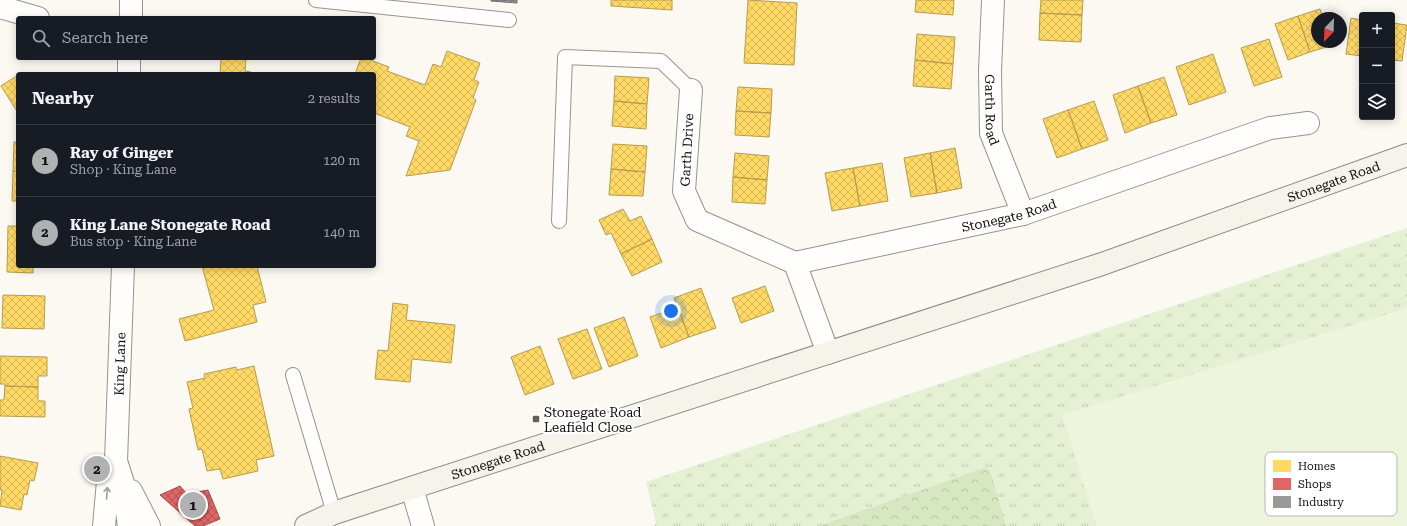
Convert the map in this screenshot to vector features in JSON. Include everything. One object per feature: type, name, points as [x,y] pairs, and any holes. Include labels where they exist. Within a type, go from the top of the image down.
[{"type":"main road","name":"Stonegate Road","points":[[306,526],[334,513],[1102,264],[1407,155]]},
{"type":"street","points":[[131,0],[131,16]]},
{"type":"street","name":"Garth Road","points":[[993,0],[990,71],[991,133],[1023,214]]},
{"type":"street","points":[[0,7],[31,16]]},
{"type":"street","points":[[129,60],[129,72]]},
{"type":"street","name":"Garth Drive","points":[[690,90],[684,191],[697,220],[795,263]]},
{"type":"street","name":"Stonegate Road","points":[[795,263],[1023,214],[1270,128],[1308,123]]},
{"type":"street","points":[[795,263],[828,353]]},
{"type":"street","name":"King Lane","points":[[123,268],[116,461],[122,483],[130,526]]},
{"type":"street","name":"King Lane","points":[[104,526],[108,481],[116,461]]},
{"type":"street","name":"King Lane","points":[[116,461],[149,526]]},
{"type":"street","points":[[412,488],[423,526]]},
{"type":"lane","points":[[316,0],[509,20]]},
{"type":"lane","points":[[558,221],[565,57],[661,61],[690,90]]},
{"type":"lane","points":[[293,375],[334,513]]},
{"type":"green space","points":[[1407,228],[1407,526],[654,526],[656,523],[646,482]]},
{"type":"green space","points":[[1407,308],[1407,526],[1097,526],[1062,415]]},
{"type":"green space","points":[[984,468],[989,470],[991,474],[1006,526],[819,526]]},
{"type":"building: Homes","points":[[611,0],[672,0],[672,10],[611,6]]},
{"type":"building: Homes","points":[[748,0],[797,3],[794,65],[744,63]]},
{"type":"building: Homes","points":[[916,0],[954,0],[953,15],[915,12]]},
{"type":"building: Homes","points":[[1041,0],[1083,0],[1082,15],[1040,13]]},
{"type":"building: Homes","points":[[1320,9],[1321,12],[1311,12],[1311,48],[1323,48],[1310,52],[1298,16]]},
{"type":"building: Homes","points":[[1040,13],[1082,15],[1081,42],[1039,40]]},
{"type":"building: Homes","points":[[1298,16],[1310,52],[1288,60],[1275,24]]},
{"type":"building: Homes","points":[[1351,18],[1359,19],[1359,56],[1346,54]]},
{"type":"building: Homes","points":[[1395,23],[1407,25],[1402,61],[1395,60]]},
{"type":"building: Homes","points":[[917,34],[955,37],[953,64],[915,60]]},
{"type":"building: Homes","points":[[1269,39],[1282,77],[1254,86],[1241,48]]},
{"type":"building: Homes","points":[[447,51],[480,63],[474,80],[479,82],[473,98],[476,100],[450,170],[406,176],[419,141],[406,136],[410,127],[376,114],[376,72],[356,72],[360,60],[370,60],[389,67],[387,71],[425,85],[433,64],[441,67]]},
{"type":"building: Homes","points":[[1213,54],[1226,92],[1189,105],[1176,67]]},
{"type":"building: Homes","points":[[221,60],[246,60],[245,71],[251,72],[220,72]]},
{"type":"building: Homes","points":[[915,60],[953,64],[951,89],[913,86]]},
{"type":"building: Homes","points":[[16,76],[16,110],[1,86]]},
{"type":"building: Homes","points":[[615,76],[649,78],[647,104],[614,101]]},
{"type":"building: Homes","points":[[1164,77],[1177,115],[1151,123],[1138,86]]},
{"type":"building: Homes","points":[[1138,86],[1151,123],[1125,133],[1113,95]]},
{"type":"building: Homes","points":[[738,87],[772,89],[771,113],[736,111]]},
{"type":"building: Homes","points":[[614,101],[647,104],[646,129],[612,126]]},
{"type":"building: Homes","points":[[1094,101],[1108,140],[1082,149],[1068,110]]},
{"type":"building: Homes","points":[[1068,110],[1082,149],[1057,158],[1043,119]]},
{"type":"building: Homes","points":[[736,111],[771,113],[769,137],[735,135]]},
{"type":"building: Homes","points":[[14,142],[16,142],[16,172],[13,171]]},
{"type":"building: Homes","points":[[613,144],[647,146],[645,172],[611,169]]},
{"type":"building: Homes","points":[[955,148],[962,188],[937,193],[930,153]]},
{"type":"building: Homes","points":[[735,153],[769,156],[767,180],[733,177]]},
{"type":"building: Homes","points":[[930,153],[937,193],[911,197],[904,158]]},
{"type":"building: Homes","points":[[882,163],[888,201],[860,206],[853,168]]},
{"type":"building: Homes","points":[[853,168],[860,206],[832,211],[825,173]]},
{"type":"building: Homes","points":[[611,169],[645,172],[643,196],[609,195]]},
{"type":"building: Homes","points":[[13,171],[16,172],[16,201],[12,201]]},
{"type":"building: Homes","points":[[733,177],[767,180],[765,204],[732,202]]},
{"type":"building: Homes","points":[[623,209],[630,221],[641,216],[652,239],[621,254],[611,233],[606,235],[599,220]]},
{"type":"building: Homes","points":[[8,226],[16,226],[16,268],[33,268],[33,273],[7,272]]},
{"type":"building: Homes","points":[[652,239],[662,262],[632,276],[621,254]]},
{"type":"building: Homes","points":[[203,268],[258,268],[266,302],[253,305],[257,322],[185,341],[179,319],[214,310]]},
{"type":"building: Homes","points":[[765,286],[774,311],[741,323],[732,298]]},
{"type":"building: Homes","points":[[701,288],[716,328],[689,337],[674,298]]},
{"type":"building: Homes","points":[[3,295],[45,296],[44,329],[2,328]]},
{"type":"building: Homes","points":[[393,303],[408,305],[406,320],[455,325],[451,363],[412,359],[410,382],[375,379],[378,350],[388,351]]},
{"type":"building: Homes","points":[[678,307],[689,337],[661,348],[650,317]]},
{"type":"building: Homes","points":[[624,317],[638,356],[609,367],[594,328]]},
{"type":"building: Homes","points":[[587,329],[602,369],[573,379],[558,339]]},
{"type":"building: Homes","points":[[540,346],[554,384],[525,395],[511,357]]},
{"type":"building: Homes","points":[[0,356],[47,357],[47,376],[38,376],[38,387],[5,386],[5,384],[0,384]]},
{"type":"building: Homes","points":[[254,366],[274,456],[256,460],[258,471],[223,479],[220,469],[207,471],[202,449],[198,450],[189,409],[193,408],[187,382],[205,378],[204,374],[236,367],[237,370]]},
{"type":"building: Homes","points":[[5,386],[38,387],[38,401],[45,401],[45,417],[0,416],[0,400],[4,400]]},
{"type":"building: Homes","points":[[0,456],[38,463],[34,481],[30,480],[27,495],[24,494],[21,510],[0,506],[2,490],[0,490]]},
{"type":"building: Shops","points":[[180,486],[187,494],[208,490],[220,519],[203,526],[195,526],[160,495]]},
{"type":"building: Industry","points":[[517,0],[517,3],[491,1]]},
{"type":"place","name":"Stonegate Road Leafield Close","points":[[536,419]]},
{"type":"place","name":"King Lane Stonegate Road","points":[[97,469]]},
{"type":"place","name":"Ray of Ginger","points":[[193,505]]}]
